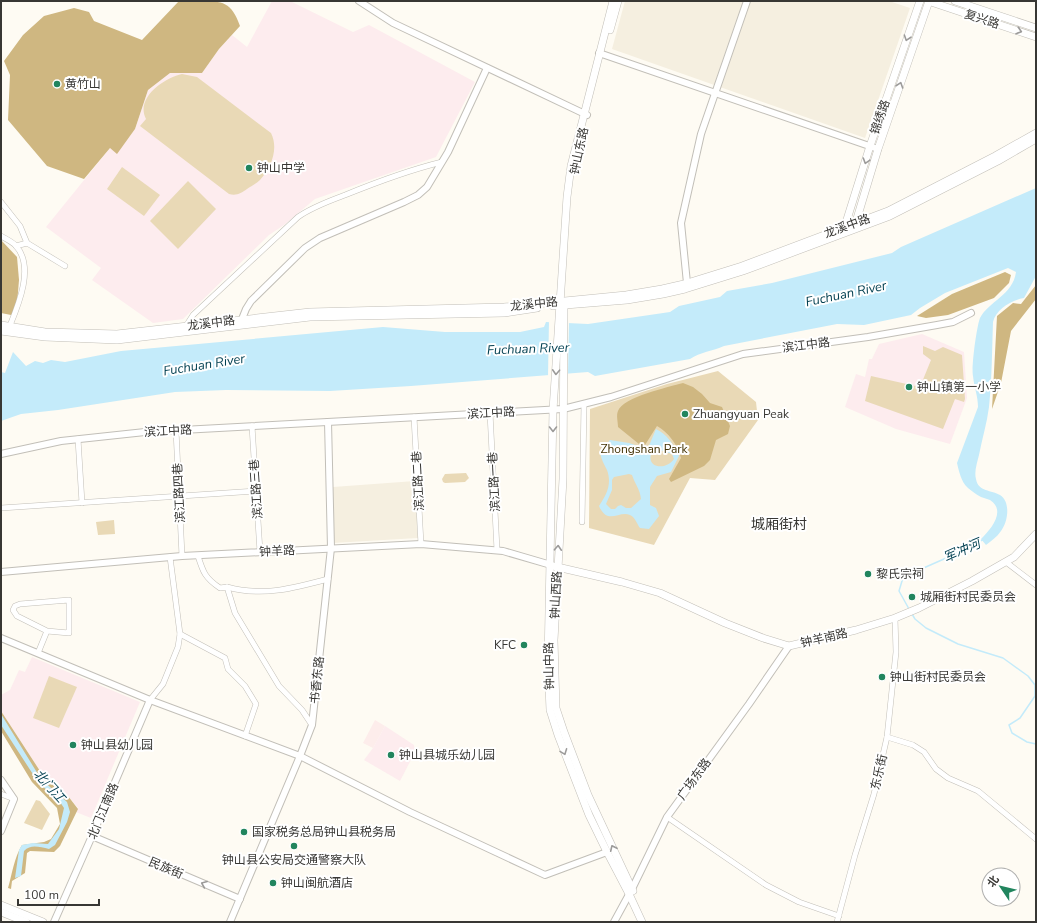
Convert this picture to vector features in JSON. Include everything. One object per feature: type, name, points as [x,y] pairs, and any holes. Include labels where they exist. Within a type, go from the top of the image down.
[{"type":"main road","name":"钟山东路","points":[[562,303],[571,166],[586,115],[613,1]]},
{"type":"main road","name":"钟山东路","points":[[601,54],[618,1]]},
{"type":"main road","name":"锦绣路","points":[[844,230],[870,146],[920,1]]},
{"type":"main road","name":"锦绣路","points":[[854,226],[878,149],[929,1]]},
{"type":"main road","name":"复兴路","points":[[929,1],[1036,37]]},
{"type":"main road","name":"复兴路","points":[[955,1],[1036,28]]},
{"type":"main road","name":"龙溪中路","points":[[1,325],[6,330],[45,337],[117,340],[310,312],[504,307],[627,300],[744,271],[854,226],[918,197],[1036,133]]},
{"type":"main road","name":"龙溪中路","points":[[854,226],[890,216],[998,161],[1036,139]]},
{"type":"main road","name":"钟山中路","points":[[562,303],[553,410],[554,566],[548,662],[550,710],[558,735],[589,815],[607,852],[631,891],[642,922]]},
{"type":"main road","name":"钟山西路","points":[[562,303],[563,479],[554,566],[556,708],[588,795],[646,922]]},
{"type":"main road","name":"龙溪中路","points":[[6,330],[116,334],[186,326],[240,322]]},
{"type":"main road","name":"钟羊南路","points":[[554,566],[622,582],[660,593],[725,623],[763,638],[789,646],[856,630],[895,618],[919,608],[972,581],[1014,557],[1036,534]]},
{"type":"main road","points":[[1,905],[43,922]]},
{"type":"main road","points":[[1,912],[26,922]]},
{"type":"street","points":[[359,1],[393,23],[586,115]]},
{"type":"street","points":[[686,286],[681,223],[701,134],[747,1]]},
{"type":"street","points":[[601,54],[878,149]]},
{"type":"street","points":[[240,322],[251,301],[305,248],[335,230],[418,195],[427,187],[448,152],[486,68]]},
{"type":"street","points":[[186,326],[193,315],[298,216],[309,209],[387,180],[442,162]]},
{"type":"street","points":[[1,202],[20,226],[27,243],[65,266]]},
{"type":"street","points":[[1,236],[16,246],[25,262],[22,293],[6,330]]},
{"type":"street","points":[[16,246],[27,243]]},
{"type":"street","name":"滨江中路","points":[[1,454],[61,441],[176,430],[563,409],[652,384],[742,354],[868,337],[937,325],[953,322],[971,313]]},
{"type":"street","points":[[582,522],[584,404]]},
{"type":"street","name":"滨江路一巷","points":[[490,413],[497,550]]},
{"type":"street","name":"滨江路二巷","points":[[414,418],[421,544]]},
{"type":"street","name":"书香东路","points":[[230,922],[312,725],[331,548],[328,422]]},
{"type":"street","name":"滨江路三巷","points":[[252,426],[260,552]]},
{"type":"street","name":"滨江路四巷","points":[[176,430],[182,556]]},
{"type":"street","points":[[78,439],[82,503]]},
{"type":"street","points":[[1,508],[256,491]]},
{"type":"street","name":"钟羊路","points":[[1,572],[182,556],[421,544],[497,550],[554,566]]},
{"type":"street","points":[[198,556],[204,574],[210,581],[220,588],[227,587],[241,591],[270,592],[294,588],[328,579]]},
{"type":"street","points":[[150,700],[162,684],[178,647],[180,634],[170,557]]},
{"type":"street","points":[[1006,562],[1036,585]]},
{"type":"street","points":[[227,587],[235,613],[278,686],[302,710],[312,725]]},
{"type":"street","points":[[69,600],[69,633],[46,631],[17,616],[13,610],[15,606],[20,604],[69,600]]},
{"type":"street","name":"东乐街","points":[[837,922],[855,855],[874,794],[887,737],[896,652],[895,618]]},
{"type":"street","points":[[38,653],[46,631]]},
{"type":"street","points":[[180,634],[225,658],[228,669],[245,686],[256,704],[245,736]]},
{"type":"street","points":[[1,638],[150,700],[300,756],[410,812],[545,875],[607,852]]},
{"type":"street","name":"广场东路","points":[[614,922],[631,891],[667,817],[789,646]]},
{"type":"street","name":"北门江南路","points":[[54,922],[150,700]]},
{"type":"street","points":[[887,737],[913,745],[924,752],[936,769],[948,778],[978,791],[1036,839]]},
{"type":"street","points":[[1,780],[14,799]]},
{"type":"street","points":[[1,794],[14,799]]},
{"type":"street","points":[[1,831],[14,799]]},
{"type":"street","points":[[667,817],[766,885],[799,902],[839,916]]},
{"type":"street","name":"民族街","points":[[92,836],[240,899]]},
{"type":"shaded area","points":[[179,1],[212,1],[224,4],[233,11],[240,26],[219,49],[202,73],[170,73],[148,90],[135,129],[117,154],[110,148],[84,179],[47,166],[8,120],[10,75],[4,61],[23,35],[44,16],[74,8],[89,12],[94,21],[142,40]]},
{"type":"shaded area","name":"钟山中学","points":[[272,1],[290,1],[353,32],[369,25],[475,82],[436,157],[315,199],[284,225],[269,235],[183,319],[153,323],[92,280],[101,268],[46,227],[110,148],[117,153],[135,129],[148,90],[170,73],[202,73],[219,49],[232,35],[247,47]]},
{"type":"shaded area","points":[[625,1],[889,1],[910,8],[865,138],[612,49]]},
{"type":"shaded area","points":[[1,240],[17,257],[19,280],[16,316],[1,313]]},
{"type":"shaded area","points":[[1005,272],[1011,275],[1009,283],[994,298],[948,315],[926,318],[917,316],[952,294]]},
{"type":"shaded area","points":[[1036,285],[1036,299],[1011,331],[1001,383],[992,409],[997,316],[1013,303],[1021,304]]},
{"type":"shaded area","name":"钟山镇第一小学","points":[[922,334],[964,352],[967,398],[950,444],[896,429],[845,407],[856,374],[865,377],[869,359],[872,359],[879,344]]},
{"type":"shaded area","points":[[683,383],[693,387],[710,403],[722,407],[730,426],[728,434],[716,440],[710,460],[704,466],[671,482],[669,479],[681,458],[672,439],[657,426],[645,445],[639,444],[618,427],[617,414],[622,406],[628,401]]},
{"type":"shaded area","points":[[415,481],[418,538],[333,543],[333,487]]},
{"type":"shaded area","name":"钟山县幼儿园","points":[[32,657],[140,702],[91,818],[76,812],[78,808],[68,796],[40,771],[1,711],[1,695],[10,690],[19,670],[25,672]]},
{"type":"shaded area","points":[[1,711],[40,771],[68,796],[78,809],[60,846],[54,852],[30,851],[27,853],[25,873],[12,881],[11,889],[8,888],[12,872],[17,855],[22,845],[44,842],[51,839],[60,824],[57,808],[32,782],[1,731]]},
{"type":"shaded area","points":[[375,720],[385,726],[373,748],[363,743]]},
{"type":"shaded area","name":"钟山县城乐幼儿园","points":[[385,726],[414,745],[415,752],[400,781],[364,760],[373,748]]},
{"type":"green space","points":[[182,74],[197,77],[271,133],[274,152],[273,158],[267,170],[260,180],[241,193],[234,195],[229,194],[140,126],[146,119],[144,104],[153,90],[167,80]]},
{"type":"green space","points":[[122,167],[160,195],[144,216],[107,189]]},
{"type":"green space","points":[[188,181],[216,209],[178,249],[150,221]]},
{"type":"green space","points":[[923,346],[935,351],[943,347],[962,355],[965,399],[964,402],[955,399],[943,429],[865,401],[871,376],[920,387],[931,360],[923,354]]},
{"type":"green space","name":"Zhongshan Park","points":[[718,371],[756,402],[758,420],[715,480],[690,478],[654,545],[589,528],[590,409],[667,384]]},
{"type":"green space","points":[[466,473],[469,478],[465,482],[445,483],[442,479],[445,474]]},
{"type":"green space","points":[[114,520],[115,534],[98,535],[96,522]]},
{"type":"green space","points":[[49,676],[77,687],[59,728],[33,718]]},
{"type":"green space","points":[[36,800],[40,801],[50,814],[42,830],[24,823]]},
{"type":"water","name":"Fuchuan River","points":[[1036,188],[1036,276],[1024,298],[1001,309],[997,313],[993,322],[989,407],[975,476],[979,486],[997,493],[1003,498],[1007,507],[1007,518],[1001,531],[986,545],[981,539],[992,526],[997,515],[997,509],[995,504],[990,500],[979,496],[966,486],[957,463],[978,407],[973,364],[980,318],[989,307],[1006,292],[1014,280],[1016,272],[1008,268],[945,293],[911,315],[864,325],[837,324],[724,346],[690,359],[595,376],[588,372],[330,391],[226,390],[175,392],[58,410],[21,414],[1,421],[1,372],[5,373],[13,352],[26,366],[35,361],[43,363],[51,360],[65,362],[121,351],[383,327],[445,332],[520,332],[544,327],[546,322],[588,324],[670,312],[679,306],[720,297],[727,291],[772,283],[892,253],[901,247]]},
{"type":"water","points":[[656,429],[670,440],[679,456],[671,472],[657,476],[650,487],[650,505],[656,508],[659,516],[649,529],[640,528],[635,519],[630,515],[606,515],[602,512],[599,506],[609,484],[607,470],[600,452],[610,440],[648,448]],"holes":[[[657,449],[672,454],[674,459],[666,465],[656,466],[653,464],[651,456],[653,450]],[[629,474],[632,475],[639,489],[641,499],[631,508],[626,508],[621,505],[615,509],[611,509],[606,504],[612,490],[612,480],[614,477]]]},
{"type":"water","points":[[1,714],[41,779],[67,802],[70,812],[67,822],[55,845],[49,849],[29,847],[24,851],[21,876],[15,878],[19,850],[22,845],[33,843],[48,844],[59,829],[64,808],[60,802],[38,782],[1,725]]},
{"type":"pier","points":[[549,320],[569,321],[568,375],[548,377]]},
{"type":"waterway","name":"军冲河","points":[[909,609],[899,591],[902,581],[910,574],[983,540]]},
{"type":"waterway","name":"军冲河","points":[[912,614],[915,619],[926,628],[958,644],[1003,658],[1028,676],[1035,685],[1035,696],[1020,718],[1009,725],[1012,733],[1027,742],[1036,744]]},
{"type":"place","name":"黄竹山","points":[[57,84]]},
{"type":"place","name":"钟山中学","points":[[249,168]]},
{"type":"place","name":"钟山镇第一小学","points":[[909,387]]},
{"type":"place","name":"Zhuangyuan Peak","points":[[685,414]]},
{"type":"place","name":"黎氏宗祠","points":[[868,574]]},
{"type":"place","name":"城厢街村民委员会","points":[[912,597]]},
{"type":"place","name":"KFC","points":[[524,645]]},
{"type":"place","name":"钟山街村民委员会","points":[[882,677]]},
{"type":"place","name":"钟山县幼儿园","points":[[73,745]]},
{"type":"place","name":"钟山县城乐幼儿园","points":[[391,755]]},
{"type":"place","name":"国家税务总局钟山县税务局","points":[[244,832]]},
{"type":"place","name":"钟山县公安局交通警察大队","points":[[294,846]]},
{"type":"place","name":"钟山闽航酒店","points":[[273,883]]},
{"type":"district","name":"城厢街村","points":[[779,524]]},
{"type":"water label","name":"北门江","points":[[49,786]]}]
